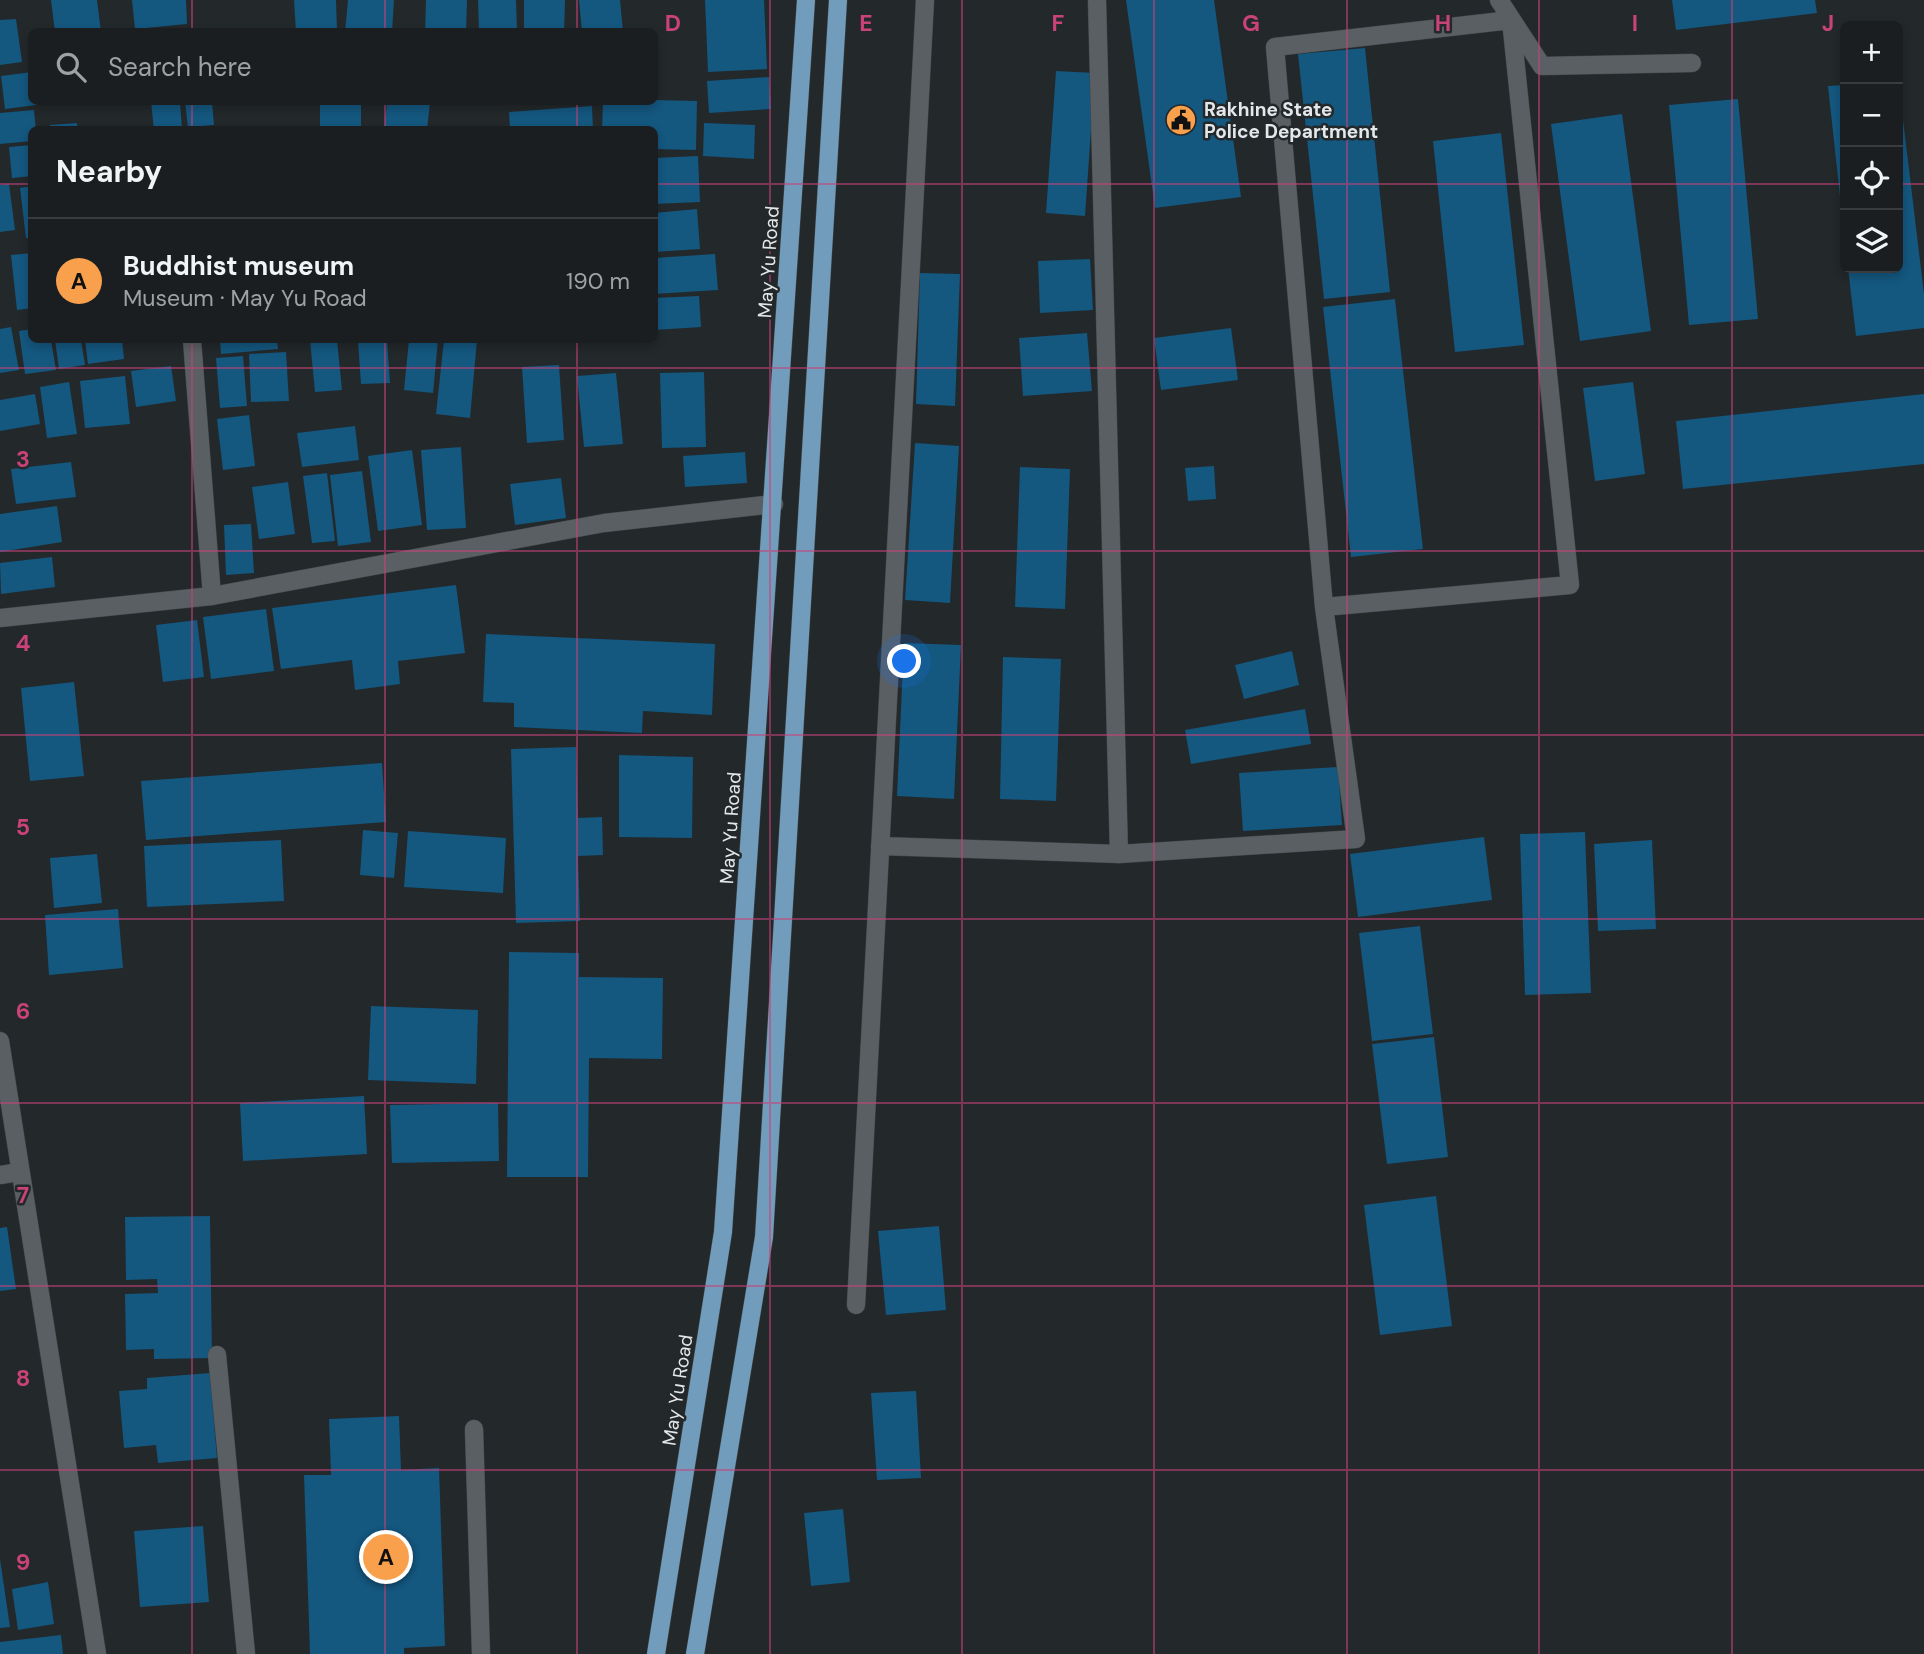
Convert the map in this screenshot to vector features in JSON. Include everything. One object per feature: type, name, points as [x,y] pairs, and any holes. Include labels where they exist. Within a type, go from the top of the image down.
[{"type":"main road","name":"May Yu Road","points":[[656,1654],[723,1232],[806,0]]},
{"type":"main road","points":[[695,1654],[764,1237],[838,0]]},
{"type":"street","points":[[856,1304],[925,0]]},
{"type":"street","points":[[1097,0],[1119,854]]},
{"type":"street","points":[[1499,0],[1542,66],[1692,63]]},
{"type":"street","points":[[880,846],[1119,854],[1356,839],[1324,607],[1275,47],[1511,20]]},
{"type":"street","points":[[1324,607],[1570,585],[1511,20]]},
{"type":"street","points":[[192,343],[212,596]]},
{"type":"street","points":[[0,618],[212,596],[604,523],[774,504]]},
{"type":"street","points":[[0,1041],[97,1654]]},
{"type":"street","points":[[0,1175],[19,1172]]},
{"type":"street","points":[[217,1355],[246,1654]]},
{"type":"street","points":[[474,1429],[481,1654]]},
{"type":"building","points":[[51,0],[97,0],[100,28],[54,28]]},
{"type":"building","points":[[132,0],[186,0],[187,24],[135,28]]},
{"type":"building","points":[[294,0],[336,0],[337,28],[296,28]]},
{"type":"building","points":[[348,0],[394,0],[392,28],[345,28]]},
{"type":"building","points":[[426,0],[467,0],[466,28],[425,28]]},
{"type":"building","points":[[478,0],[516,0],[517,28],[479,28]]},
{"type":"building","points":[[524,0],[565,0],[564,28],[524,28]]},
{"type":"building","points":[[579,0],[620,0],[623,28],[582,28]]},
{"type":"building","points":[[705,0],[764,0],[767,69],[708,72]]},
{"type":"building","points":[[1126,0],[1214,0],[1241,197],[1155,208]]},
{"type":"building","points":[[1672,0],[1815,0],[1817,13],[1676,30]]},
{"type":"building","points":[[16,19],[22,62],[0,65],[0,20]]},
{"type":"building","points":[[1365,48],[1390,292],[1324,299],[1298,54]]},
{"type":"building","points":[[1056,71],[1095,73],[1085,216],[1046,213]]},
{"type":"building","points":[[28,73],[28,105],[36,105],[5,109],[1,76]]},
{"type":"building","points":[[769,77],[771,109],[709,113],[707,81]]},
{"type":"building","points":[[1840,85],[1840,196],[1828,86]]},
{"type":"building","points":[[1738,99],[1758,319],[1689,325],[1669,105]]},
{"type":"building","points":[[658,100],[697,101],[696,150],[658,149],[658,126],[602,126],[603,105],[658,105]]},
{"type":"building","points":[[151,105],[180,105],[182,126],[154,126]]},
{"type":"building","points":[[185,105],[212,105],[214,125],[188,126]]},
{"type":"building","points":[[320,105],[361,105],[361,126],[320,126]]},
{"type":"building","points":[[387,105],[430,105],[427,126],[384,126]]},
{"type":"building","points":[[592,106],[593,126],[510,126],[509,112]]},
{"type":"building","points":[[34,110],[36,126],[28,126],[28,141],[0,144],[0,113]]},
{"type":"building","points":[[1622,114],[1651,331],[1580,341],[1551,124]]},
{"type":"building","points":[[1903,120],[1924,294],[1924,328],[1856,336],[1849,273],[1903,273]]},
{"type":"building","points":[[77,123],[77,126],[50,125]]},
{"type":"building","points":[[704,123],[755,125],[754,159],[703,156]]},
{"type":"building","points":[[1501,133],[1524,345],[1455,352],[1433,141]]},
{"type":"building","points":[[28,145],[28,176],[12,178],[9,147]]},
{"type":"building","points":[[698,156],[700,202],[658,204],[658,158]]},
{"type":"building","points":[[9,184],[15,230],[0,232],[0,185]]},
{"type":"building","points":[[28,187],[28,238],[26,238],[20,188]]},
{"type":"building","points":[[697,209],[700,249],[658,252],[658,213]]},
{"type":"building","points":[[28,253],[28,309],[17,310],[11,255]]},
{"type":"building","points":[[715,254],[718,290],[658,294],[658,258]]},
{"type":"building","points":[[1090,259],[1093,310],[1040,313],[1038,261]]},
{"type":"building","points":[[920,273],[960,274],[955,406],[916,404]]},
{"type":"building","points":[[699,296],[701,327],[658,330],[658,298]]},
{"type":"building","points":[[1395,299],[1423,549],[1351,557],[1323,307]]},
{"type":"building","points":[[11,327],[19,370],[0,373],[0,329]]},
{"type":"building","points":[[1231,328],[1238,380],[1161,390],[1154,338]]},
{"type":"building","points":[[28,330],[28,343],[52,343],[56,370],[25,374],[19,331]]},
{"type":"building","points":[[1087,333],[1092,391],[1023,396],[1019,338]]},
{"type":"building","points":[[55,343],[81,343],[85,365],[59,369]]},
{"type":"building","points":[[85,343],[122,343],[124,359],[88,364]]},
{"type":"building","points":[[220,343],[277,343],[278,349],[221,354]]},
{"type":"building","points":[[310,343],[337,343],[342,390],[315,392]]},
{"type":"building","points":[[358,343],[387,343],[390,383],[361,384]]},
{"type":"building","points":[[409,343],[438,343],[433,393],[404,390]]},
{"type":"building","points":[[444,343],[477,343],[470,418],[436,414]]},
{"type":"building","points":[[286,352],[289,401],[251,402],[249,354]]},
{"type":"building","points":[[243,356],[247,406],[220,408],[216,358]]},
{"type":"building","points":[[559,365],[564,440],[527,443],[522,367]]},
{"type":"building","points":[[171,366],[176,401],[136,407],[131,371]]},
{"type":"building","points":[[704,372],[706,447],[662,448],[660,373]]},
{"type":"building","points":[[616,373],[623,444],[584,447],[577,376]]},
{"type":"building","points":[[125,376],[130,424],[85,428],[80,381]]},
{"type":"building","points":[[69,382],[77,434],[47,438],[40,387]]},
{"type":"building","points":[[1633,382],[1645,474],[1595,481],[1583,388]]},
{"type":"building","points":[[35,394],[40,424],[0,431],[0,400]]},
{"type":"building","points":[[1924,394],[1924,464],[1683,489],[1676,421]]},
{"type":"building","points":[[249,415],[255,466],[223,470],[217,419]]},
{"type":"building","points":[[355,426],[359,460],[302,467],[297,433]]},
{"type":"building","points":[[915,443],[959,446],[950,603],[905,600]]},
{"type":"building","points":[[461,447],[466,528],[427,530],[421,450]]},
{"type":"building","points":[[412,450],[422,525],[378,531],[368,456]]},
{"type":"building","points":[[745,452],[747,483],[685,487],[683,456]]},
{"type":"building","points":[[71,462],[76,497],[16,504],[11,469]]},
{"type":"building","points":[[1214,466],[1216,499],[1188,501],[1185,468]]},
{"type":"building","points":[[1020,467],[1070,469],[1065,609],[1015,607]]},
{"type":"building","points":[[362,471],[371,542],[338,546],[330,475]]},
{"type":"building","points":[[327,473],[335,541],[312,543],[303,476]]},
{"type":"building","points":[[561,478],[566,518],[515,525],[510,484]]},
{"type":"building","points":[[288,482],[295,534],[259,539],[252,487]]},
{"type":"building","points":[[57,506],[62,542],[0,552],[0,514]]},
{"type":"building","points":[[251,524],[254,573],[226,575],[224,525]]},
{"type":"building","points":[[52,557],[55,587],[1,594],[0,563]]},
{"type":"building","points":[[456,585],[465,653],[398,661],[400,684],[355,690],[352,660],[281,669],[272,608]]},
{"type":"building","points":[[266,609],[274,671],[211,679],[203,617]]},
{"type":"building","points":[[197,620],[204,677],[163,682],[156,625]]},
{"type":"building","points":[[486,634],[715,644],[712,715],[643,711],[642,733],[514,727],[514,703],[483,702]]},
{"type":"building","points":[[904,643],[961,645],[954,799],[897,796]]},
{"type":"building","points":[[1292,651],[1299,685],[1244,699],[1235,665]]},
{"type":"building","points":[[1003,657],[1061,659],[1056,801],[1000,799]]},
{"type":"building","points":[[74,682],[84,776],[30,781],[21,688]]},
{"type":"building","points":[[1305,709],[1311,744],[1191,764],[1185,730]]},
{"type":"building","points":[[576,747],[578,818],[602,817],[603,855],[578,856],[580,921],[516,923],[511,749]]},
{"type":"building","points":[[619,755],[693,757],[692,838],[619,837]]},
{"type":"building","points":[[382,763],[386,822],[146,840],[141,781]]},
{"type":"building","points":[[1338,767],[1342,825],[1243,831],[1239,773]]},
{"type":"building","points":[[363,830],[398,833],[394,878],[360,875]]},
{"type":"building","points":[[408,831],[506,838],[503,893],[404,887]]},
{"type":"building","points":[[1585,832],[1591,993],[1525,995],[1520,834]]},
{"type":"building","points":[[1484,837],[1492,900],[1358,917],[1350,854]]},
{"type":"building","points":[[281,840],[284,901],[147,907],[144,846]]},
{"type":"building","points":[[1652,840],[1656,929],[1598,931],[1594,844]]},
{"type":"building","points":[[97,854],[102,903],[54,908],[50,858]]},
{"type":"building","points":[[118,909],[123,968],[49,975],[45,915]]},
{"type":"building","points":[[1420,926],[1433,1034],[1372,1041],[1359,933]]},
{"type":"building","points":[[509,952],[579,953],[579,977],[663,978],[662,1059],[589,1058],[588,1177],[507,1177]]},
{"type":"building","points":[[371,1006],[478,1010],[476,1084],[368,1080]]},
{"type":"building","points":[[1434,1037],[1448,1157],[1387,1164],[1372,1044]]},
{"type":"building","points":[[364,1096],[367,1154],[243,1161],[240,1103]]},
{"type":"building","points":[[498,1103],[499,1161],[392,1163],[390,1105]]},
{"type":"building","points":[[1436,1196],[1452,1326],[1380,1335],[1364,1205]]},
{"type":"building","points":[[210,1216],[212,1358],[154,1359],[154,1349],[126,1350],[125,1294],[158,1293],[157,1279],[126,1280],[125,1217]]},
{"type":"building","points":[[939,1226],[946,1310],[886,1315],[878,1231]]},
{"type":"building","points":[[7,1227],[16,1289],[0,1291],[0,1228]]},
{"type":"building","points":[[210,1373],[217,1458],[158,1463],[156,1445],[124,1448],[119,1391],[147,1389],[147,1378]]},
{"type":"building","points":[[916,1391],[921,1478],[877,1480],[871,1393]]},
{"type":"building","points":[[399,1416],[401,1470],[439,1468],[445,1646],[404,1648],[404,1654],[310,1654],[304,1475],[331,1475],[329,1419]]},
{"type":"building","points":[[843,1509],[850,1582],[811,1586],[804,1513]]},
{"type":"building","points":[[203,1526],[209,1602],[140,1607],[134,1531]]},
{"type":"building","points":[[0,1559],[10,1627],[0,1628]]},
{"type":"building","points":[[48,1582],[54,1624],[18,1630],[12,1589]]},
{"type":"building","points":[[61,1635],[63,1654],[0,1654],[0,1642]]},
{"type":"place","name":"Rakhine State Police Department","points":[[1181,120]]},
{"type":"place","name":"Buddhist museum","points":[[386,1557]]}]
